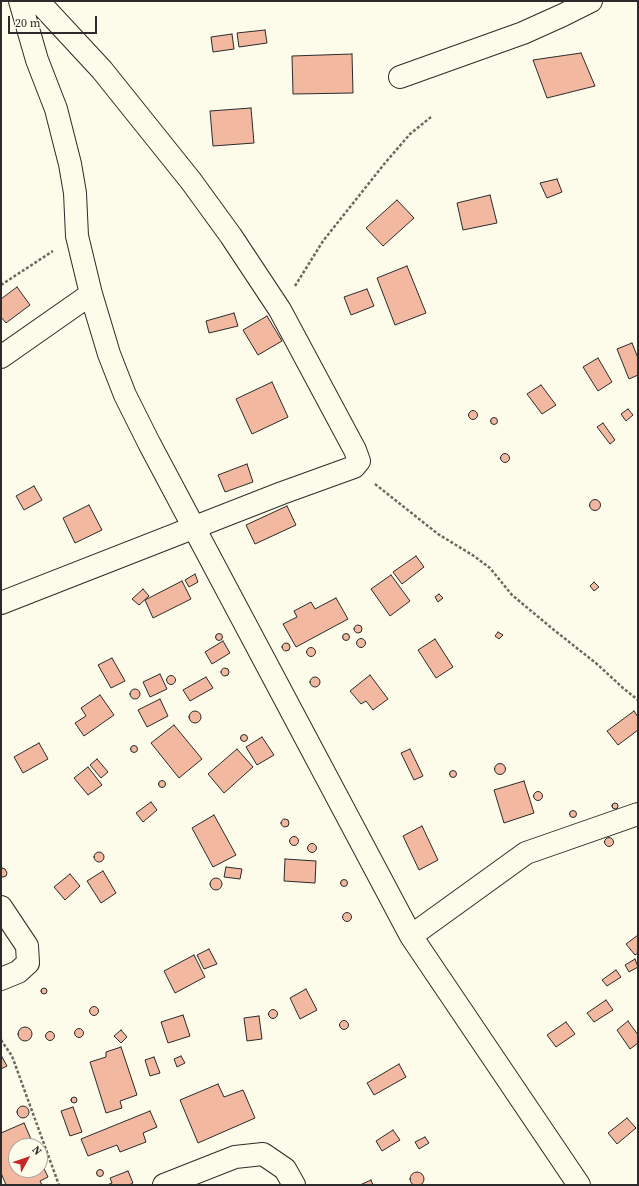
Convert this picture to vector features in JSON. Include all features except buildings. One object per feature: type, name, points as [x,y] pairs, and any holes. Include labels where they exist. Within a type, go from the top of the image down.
[{"type":"street","points":[[20,1],[37,60],[56,109],[70,164],[75,193],[77,236],[91,294],[109,354],[125,395],[411,936],[579,1185]]},
{"type":"street","points":[[1,603],[354,467],[359,461],[355,450],[280,310],[232,236],[191,181],[102,70],[38,1]]},
{"type":"street","points":[[400,77],[523,33],[591,1]]},
{"type":"street","points":[[1,357],[91,294]]},
{"type":"street","points":[[411,936],[526,852],[638,814]]},
{"type":"street","points":[[1,907],[27,946],[28,964],[18,972],[1,979]]},
{"type":"street","points":[[164,1185],[236,1157],[263,1154],[285,1169],[294,1185]]},
{"type":"path","points":[[280,310],[323,241],[410,134],[431,117]]},
{"type":"path","points":[[1,286],[77,236]]},
{"type":"path","points":[[354,467],[438,534],[474,556],[490,568],[512,595],[638,700]]},
{"type":"path","points":[[1,1040],[12,1056],[59,1185]]}]
